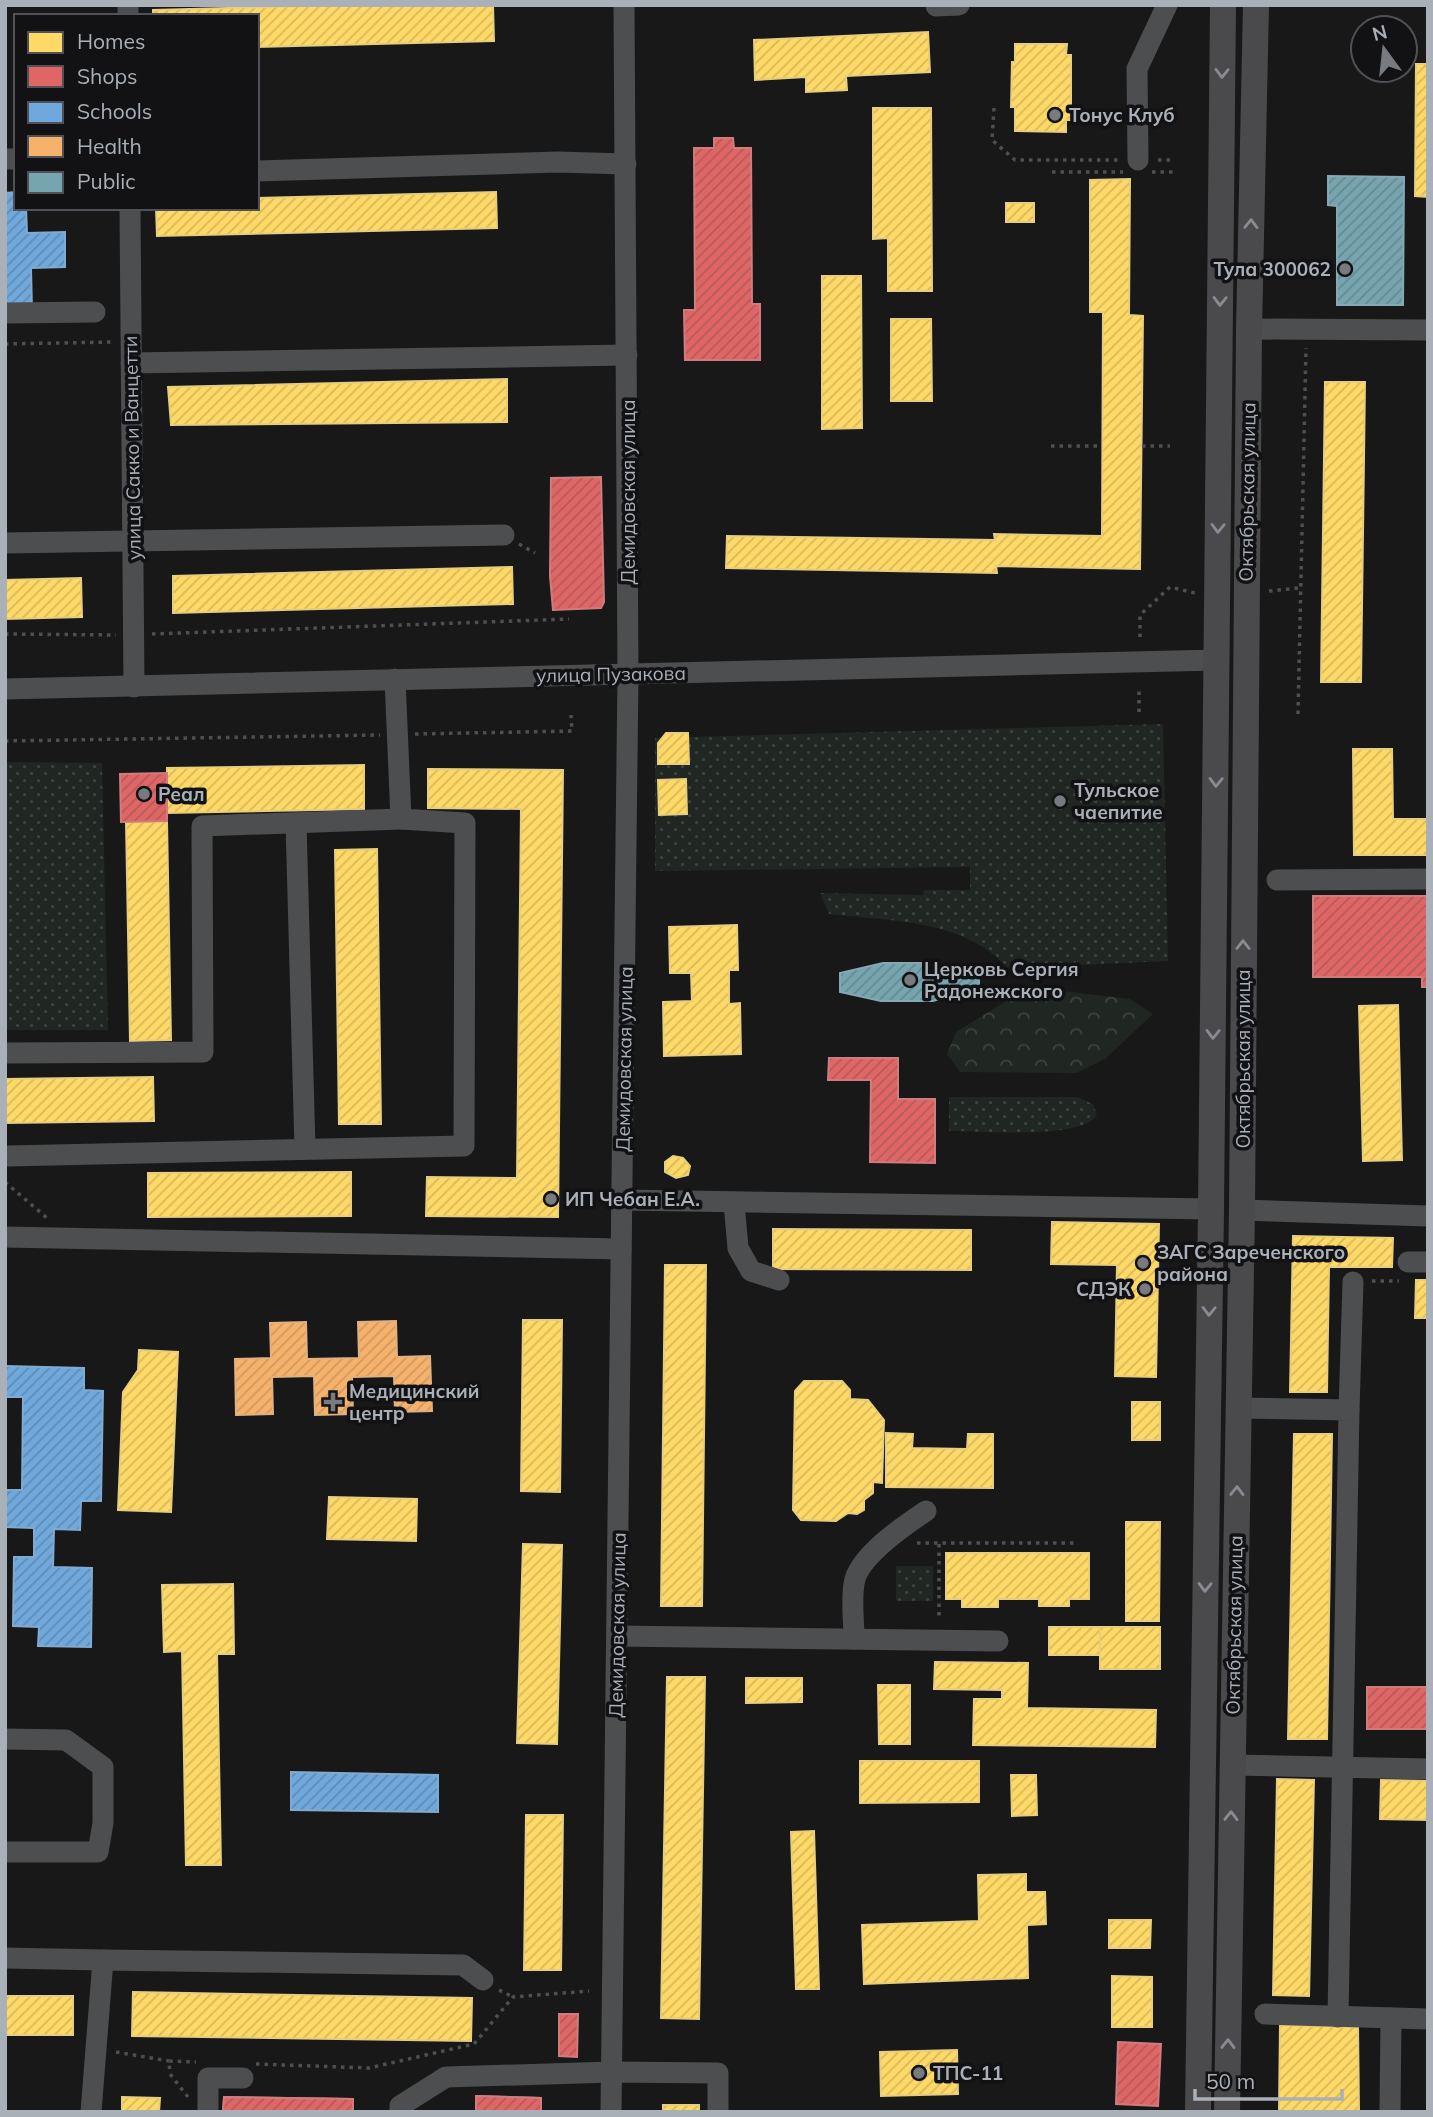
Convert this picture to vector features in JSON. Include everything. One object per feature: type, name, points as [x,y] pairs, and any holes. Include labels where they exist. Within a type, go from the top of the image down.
[{"type":"main road","name":"Октябрьская улица","points":[[1198,2112],[1217,714],[1223,5]]},
{"type":"main road","name":"Октябрьская улица","points":[[1227,2112],[1241,1210],[1249,329],[1256,5]]},
{"type":"main road","points":[[1217,660],[1245,660]]},
{"type":"main road","points":[[1217,714],[1245,713]]},
{"type":"street","name":"Демидовская улица","points":[[611,2112],[628,674],[624,5]]},
{"type":"street","points":[[936,6],[959,5]]},
{"type":"street","points":[[1140,168],[1138,69],[1167,5]]},
{"type":"street","points":[[259,171],[558,162],[626,164]]},
{"type":"street","name":"улица Сакко и Ванцетти","points":[[130,210],[134,687]]},
{"type":"street","points":[[5,313],[95,312]]},
{"type":"street","points":[[1249,329],[1428,330]]},
{"type":"street","points":[[131,363],[627,355]]},
{"type":"street","points":[[5,542],[504,535]]},
{"type":"street","name":"улица Пузакова","points":[[5,689],[1217,660]]},
{"type":"street","points":[[395,679],[401,819]]},
{"type":"street","points":[[5,1053],[203,1052],[202,826],[401,819],[465,823],[464,1146],[8,1156]]},
{"type":"street","points":[[296,823],[305,1149]]},
{"type":"street","points":[[1277,880],[1428,879]]},
{"type":"street","points":[[622,1200],[1211,1209]]},
{"type":"street","points":[[734,1203],[738,1248],[751,1271],[779,1280]]},
{"type":"street","points":[[1241,1210],[1428,1216]]},
{"type":"street","points":[[5,1237],[621,1248]]},
{"type":"street","points":[[1338,2017],[1353,1282]]},
{"type":"street","points":[[1238,1408],[1349,1409]]},
{"type":"street","points":[[854,1639],[854,1582],[858,1572],[883,1544],[926,1511]]},
{"type":"street","points":[[618,1636],[998,1641]]},
{"type":"street","points":[[5,1739],[66,1740],[103,1767],[103,1823],[98,1852],[5,1853]]},
{"type":"street","points":[[1232,1765],[1428,1769]]},
{"type":"street","points":[[5,1958],[463,1965],[483,1980]]},
{"type":"street","points":[[91,2112],[103,1960]]},
{"type":"street","points":[[1265,2014],[1428,2019]]},
{"type":"street","points":[[1390,2112],[1391,2018]]},
{"type":"street","points":[[200,2106],[208,2078],[246,2071]]},
{"type":"street","points":[[400,2112],[400,2106],[446,2077],[612,2072],[718,2073],[718,2112]]},
{"type":"path","points":[[994,108],[992,140],[1015,160],[1174,172]]},
{"type":"path","points":[[1052,172],[1140,168],[1174,160]]},
{"type":"path","points":[[1297,714],[1307,329]]},
{"type":"path","points":[[5,344],[131,341]]},
{"type":"path","points":[[1051,446],[1102,446]]},
{"type":"path","points":[[1142,446],[1170,446]]},
{"type":"path","points":[[1140,637],[1140,615],[1170,587],[1202,594]]},
{"type":"path","points":[[1259,592],[1300,588]]},
{"type":"path","points":[[5,634],[133,635],[569,619]]},
{"type":"path","points":[[1139,688],[1139,712]]},
{"type":"path","points":[[5,741],[572,731],[571,715]]},
{"type":"path","points":[[5,1182],[69,1237]]},
{"type":"path","points":[[939,1543],[939,1640]]},
{"type":"path","points":[[883,1544],[1078,1543]]},
{"type":"path","points":[[246,2071],[369,2068],[474,2044],[513,1997],[589,1991]]},
{"type":"path","points":[[96,2048],[169,2061],[209,2062]]},
{"type":"path","points":[[169,2061],[170,2074],[200,2106]]},
{"type":"green space","points":[[1163,724],[1168,961],[1008,968],[990,952],[948,931],[900,921],[829,914],[820,893],[923,895],[924,890],[970,890],[970,867],[655,871],[655,738]]},
{"type":"green space","points":[[5,762],[102,763],[108,1030],[5,1030]]},
{"type":"green space","points":[[1029,987],[1130,999],[1153,1014],[1105,1059],[1076,1073],[960,1072],[947,1054],[956,1032]]},
{"type":"green space","points":[[949,1097],[1077,1097],[1093,1104],[1097,1115],[1088,1123],[1051,1131],[949,1131]]},
{"type":"green space","points":[[896,1566],[933,1566],[933,1601],[896,1601]]},
{"type":"building: Homes","points":[[340,5],[493,5],[494,41],[259,47],[259,14],[153,14],[153,10]]},
{"type":"building: Homes","points":[[928,32],[930,72],[846,76],[847,90],[806,92],[806,77],[755,80],[754,40]]},
{"type":"building: Homes","points":[[1015,44],[1067,44],[1066,55],[1071,55],[1071,120],[1066,120],[1066,132],[1015,131],[1015,107],[1011,107]]},
{"type":"building: Homes","points":[[1419,64],[1428,64],[1428,197],[1415,196],[1416,84],[1419,84]]},
{"type":"building: Homes","points":[[873,108],[931,108],[932,291],[888,291],[888,238],[873,239]]},
{"type":"building: Homes","points":[[1130,179],[1129,315],[1143,316],[1140,569],[996,566],[997,573],[726,568],[727,536],[995,540],[994,534],[1102,536],[1103,312],[1090,312],[1090,180]]},
{"type":"building: Homes","points":[[496,192],[497,228],[157,236],[156,210],[259,210],[259,198]]},
{"type":"building: Homes","points":[[1006,203],[1034,203],[1034,222],[1006,222]]},
{"type":"building: Homes","points":[[822,276],[861,276],[862,428],[822,429]]},
{"type":"building: Homes","points":[[891,319],[931,319],[932,401],[891,401]]},
{"type":"building: Homes","points":[[507,379],[507,422],[171,425],[168,387]]},
{"type":"building: Homes","points":[[1325,382],[1365,382],[1361,682],[1321,682]]},
{"type":"building: Homes","points":[[512,567],[513,604],[173,613],[173,576]]},
{"type":"building: Homes","points":[[81,578],[82,617],[5,619],[5,580]]},
{"type":"building: Homes","points":[[666,733],[688,733],[689,764],[658,764],[658,743]]},
{"type":"building: Homes","points":[[1353,749],[1392,749],[1393,819],[1428,819],[1428,855],[1354,855]]},
{"type":"building: Homes","points":[[364,765],[364,809],[167,813],[167,768]]},
{"type":"building: Homes","points":[[428,769],[563,770],[558,1217],[426,1216],[427,1177],[517,1178],[521,809],[428,808]]},
{"type":"building: Homes","points":[[686,779],[687,814],[659,815],[658,780]]},
{"type":"building: Homes","points":[[167,821],[171,1040],[130,1041],[126,822]]},
{"type":"building: Homes","points":[[377,849],[381,1124],[339,1124],[335,850]]},
{"type":"building: Homes","points":[[737,925],[738,970],[729,970],[729,1004],[740,1003],[741,1054],[664,1056],[663,1002],[692,1001],[691,973],[670,973],[669,927]]},
{"type":"building: Homes","points":[[1398,1005],[1402,1160],[1363,1161],[1359,1006]]},
{"type":"building: Homes","points":[[153,1077],[154,1121],[5,1123],[5,1079]]},
{"type":"building: Homes","points":[[673,1156],[683,1158],[690,1166],[688,1175],[676,1178],[665,1172],[665,1162]]},
{"type":"building: Homes","points":[[351,1172],[351,1216],[148,1217],[148,1173]]},
{"type":"building: Homes","points":[[1052,1222],[1159,1224],[1156,1377],[1115,1376],[1117,1265],[1051,1264]]},
{"type":"building: Homes","points":[[773,1229],[971,1230],[971,1270],[773,1269]]},
{"type":"building: Homes","points":[[1293,1236],[1393,1238],[1392,1267],[1329,1267],[1327,1392],[1290,1392]]},
{"type":"building: Homes","points":[[665,1265],[706,1265],[702,1606],[661,1606]]},
{"type":"building: Homes","points":[[1416,1280],[1428,1280],[1428,1318],[1415,1318]]},
{"type":"building: Homes","points":[[523,1320],[562,1320],[560,1492],[521,1491]]},
{"type":"building: Homes","points":[[139,1350],[178,1352],[171,1512],[118,1510],[123,1392],[138,1370]]},
{"type":"building: Homes","points":[[804,1381],[842,1381],[850,1390],[850,1399],[868,1400],[884,1420],[882,1483],[873,1482],[873,1493],[864,1500],[864,1510],[857,1514],[848,1513],[836,1521],[801,1520],[793,1510],[795,1391]]},
{"type":"building: Homes","points":[[1132,1402],[1160,1402],[1160,1440],[1132,1440]]},
{"type":"building: Homes","points":[[886,1433],[913,1434],[912,1448],[967,1449],[968,1434],[993,1434],[993,1488],[886,1487]]},
{"type":"building: Homes","points":[[1294,1434],[1332,1434],[1327,1739],[1288,1739]]},
{"type":"building: Homes","points":[[329,1497],[417,1499],[416,1541],[327,1539]]},
{"type":"building: Homes","points":[[1126,1522],[1160,1522],[1159,1621],[1126,1621]]},
{"type":"building: Homes","points":[[523,1544],[562,1545],[557,1744],[517,1743]]},
{"type":"building: Homes","points":[[946,1553],[1089,1553],[1089,1599],[1069,1599],[1069,1606],[1039,1606],[1039,1599],[998,1599],[998,1607],[962,1607],[962,1599],[946,1599]]},
{"type":"building: Homes","points":[[233,1584],[234,1654],[217,1654],[221,1865],[186,1865],[182,1651],[164,1652],[162,1585]]},
{"type":"building: Homes","points":[[1049,1627],[1100,1627],[1100,1655],[1049,1655]]},
{"type":"building: Homes","points":[[1100,1627],[1160,1627],[1160,1669],[1100,1669]]},
{"type":"building: Homes","points":[[935,1662],[1028,1663],[1027,1708],[1156,1710],[1155,1747],[973,1745],[974,1699],[1002,1699],[1002,1690],[934,1689]]},
{"type":"building: Homes","points":[[667,1677],[705,1677],[699,2019],[661,2018]]},
{"type":"building: Homes","points":[[746,1678],[802,1678],[802,1702],[746,1703]]},
{"type":"building: Homes","points":[[878,1685],[910,1685],[910,1744],[879,1744]]},
{"type":"building: Homes","points":[[860,1761],[979,1761],[979,1802],[860,1803]]},
{"type":"building: Homes","points":[[1011,1775],[1036,1775],[1037,1815],[1012,1816]]},
{"type":"building: Homes","points":[[1277,1779],[1314,1780],[1309,1996],[1273,1995]]},
{"type":"building: Homes","points":[[1381,1780],[1428,1781],[1428,1820],[1380,1819]]},
{"type":"building: Homes","points":[[526,1815],[563,1815],[561,1970],[524,1970]]},
{"type":"building: Homes","points":[[814,1831],[819,1989],[796,1989],[791,1832]]},
{"type":"building: Homes","points":[[1026,1874],[1026,1892],[1045,1892],[1046,1924],[1027,1925],[1028,1978],[864,1984],[862,1925],[979,1921],[978,1875]]},
{"type":"building: Homes","points":[[1109,1920],[1151,1920],[1150,1948],[1109,1948]]},
{"type":"building: Homes","points":[[1112,1976],[1152,1977],[1152,2027],[1112,2027]]},
{"type":"building: Homes","points":[[133,1992],[472,1998],[471,2041],[132,2036]]},
{"type":"building: Homes","points":[[5,1996],[73,1996],[73,2035],[5,2035]]},
{"type":"building: Homes","points":[[1280,2025],[1358,2027],[1359,2112],[1279,2112]]},
{"type":"building: Homes","name":"ТПС-11","points":[[957,2050],[958,2094],[881,2096],[880,2052]]},
{"type":"building: Homes","points":[[122,2097],[160,2098],[159,2112],[122,2112]]},
{"type":"building: Homes","points":[[663,2105],[699,2105],[699,2112],[663,2112]]},
{"type":"building: Shops","points":[[714,138],[733,138],[734,148],[751,148],[752,304],[760,304],[760,360],[685,360],[684,310],[695,310],[694,148],[714,148]]},
{"type":"building: Shops","points":[[601,477],[604,602],[601,608],[553,610],[550,576],[551,478]]},
{"type":"building: Shops","name":"Реал","points":[[167,773],[167,821],[121,822],[120,774]]},
{"type":"building: Shops","points":[[1313,896],[1428,896],[1428,987],[1422,987],[1422,977],[1313,977]]},
{"type":"building: Shops","points":[[829,1058],[898,1058],[898,1099],[935,1099],[935,1163],[870,1162],[871,1080],[828,1080]]},
{"type":"building: Shops","points":[[1367,1687],[1428,1687],[1428,1729],[1367,1729]]},
{"type":"building: Shops","points":[[559,2014],[578,2014],[577,2057],[559,2056]]},
{"type":"building: Shops","points":[[1118,2042],[1161,2044],[1158,2106],[1116,2104]]},
{"type":"building: Shops","points":[[476,2096],[541,2098],[541,2112],[476,2112]]},
{"type":"building: Shops","points":[[476,2096],[541,2098],[541,2112],[476,2112]]},
{"type":"building: Shops","points":[[224,2097],[353,2099],[353,2112],[223,2112]]},
{"type":"building: Shops","points":[[224,2097],[353,2099],[353,2112],[223,2112]]},
{"type":"building: Schools","points":[[14,192],[14,210],[26,210],[27,233],[65,232],[65,267],[31,268],[32,310],[5,311],[5,193]]},
{"type":"building: Schools","points":[[5,1366],[84,1368],[84,1390],[103,1391],[101,1501],[81,1501],[80,1530],[54,1529],[53,1567],[92,1568],[91,1647],[38,1646],[39,1627],[13,1626],[14,1557],[34,1557],[34,1528],[5,1527],[5,1490],[22,1490],[23,1397],[5,1397]]},
{"type":"building: Schools","points":[[291,1772],[438,1775],[438,1812],[291,1810]]},
{"type":"building: Health","points":[[396,1321],[397,1357],[430,1356],[432,1411],[395,1412],[394,1376],[352,1377],[353,1414],[315,1415],[314,1376],[272,1377],[273,1414],[236,1415],[235,1359],[271,1358],[270,1323],[306,1322],[307,1359],[359,1358],[358,1322]]},
{"type":"building: Public","points":[[1328,176],[1404,177],[1403,305],[1337,305],[1337,206],[1328,205]]},
{"type":"building: Public","name":"Церковь Сергия Радонежского","points":[[883,963],[928,963],[979,971],[979,987],[933,1001],[881,1001],[840,992],[840,973]]},
{"type":"place","name":"Тонус Клуб","points":[[1055,115]]},
{"type":"place","name":"Тула 300062","points":[[1345,269]]},
{"type":"place","name":"Реал","points":[[144,794]]},
{"type":"place","name":"Тульское чаепитие","points":[[1060,801]]},
{"type":"place","name":"Церковь Сергия Радонежского","points":[[910,980]]},
{"type":"place","name":"ИП Чебан Е.А.","points":[[551,1199]]},
{"type":"place","name":"ЗАГС Зареченского района","points":[[1143,1263]]},
{"type":"place","name":"СДЭК","points":[[1145,1289]]},
{"type":"place","name":"Медицинский центр","points":[[333,1402]]},
{"type":"place","name":"ТПС-11","points":[[919,2073]]}]
